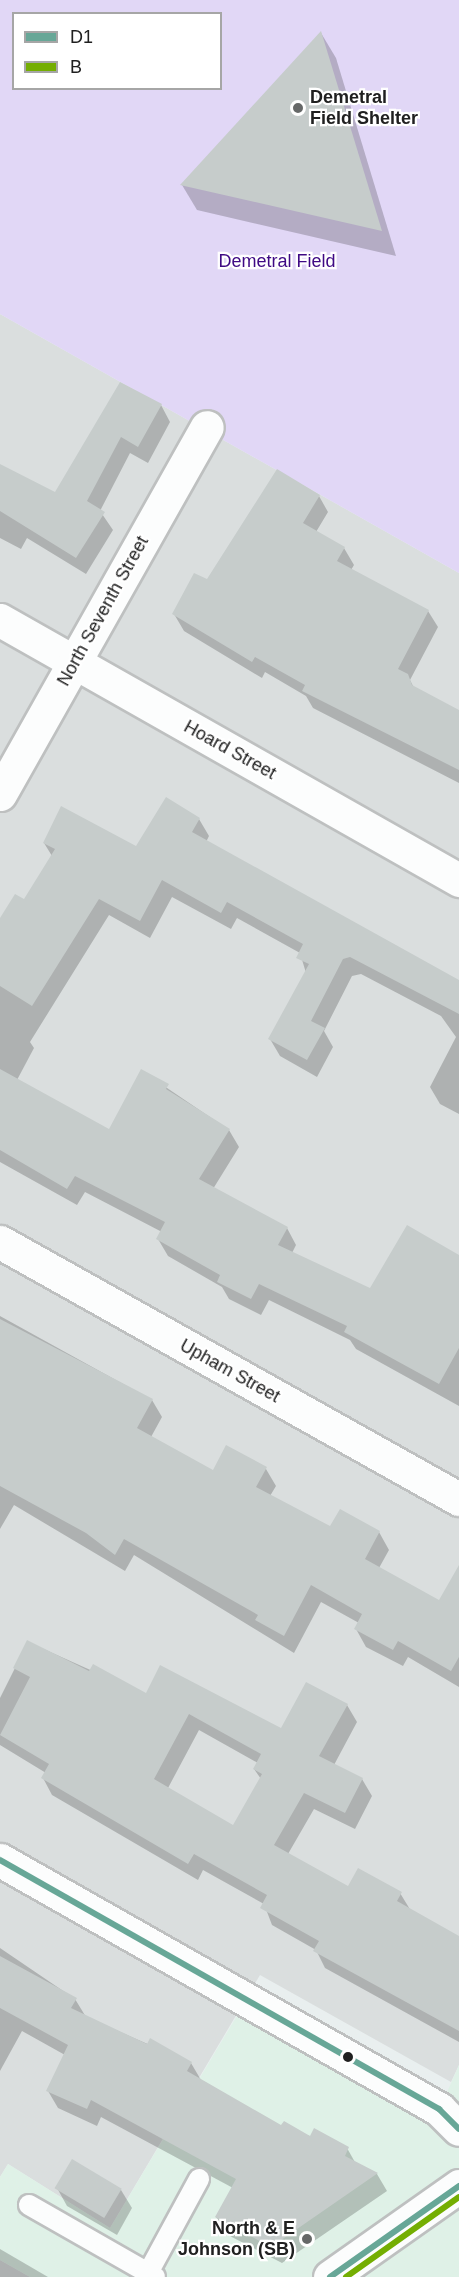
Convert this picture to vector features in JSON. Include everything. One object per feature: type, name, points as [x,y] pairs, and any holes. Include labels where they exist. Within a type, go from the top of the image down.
[{"type":"street","name":"North Seventh Street","points":[[0,794],[207,427]]},
{"type":"street","name":"Hoard Street","points":[[0,620],[459,880]]},
{"type":"street","name":"Upham Street","points":[[0,1242],[459,1499]]},
{"type":"street","points":[[0,1860],[439,2109],[459,2129]]},
{"type":"street","points":[[330,2277],[459,2186]]},
{"type":"lane","points":[[29,2205],[152,2275],[199,2179]]},
{"type":"shaded area","points":[[0,314],[459,573],[459,2065],[451,2082],[260,1975],[110,2228],[8,2164],[0,2177]]},
{"type":"shaded area","points":[[247,1999],[440,2108],[459,2065],[459,2277],[30,2277],[0,2260],[0,2177],[8,2164],[110,2228]]},
{"type":"shaded area","points":[[0,2260],[30,2277],[0,2277]]},
{"type":"green space","name":"Demetral Field","points":[[0,0],[459,0],[459,573],[0,314]]},
{"type":"building","name":"Demetral Field Shelter","points":[[321,31],[382,231],[180,185]]},
{"type":"building","points":[[120,382],[162,404],[138,447],[121,437],[87,501],[105,512],[76,558],[0,511],[0,464],[55,492]]},
{"type":"building","points":[[277,469],[320,495],[303,523],[345,547],[337,561],[429,610],[398,669],[408,674],[412,685],[459,710],[459,770],[302,691],[305,685],[255,657],[252,662],[172,614],[194,573],[207,579]]},
{"type":"building","points":[[166,797],[200,818],[192,832],[459,980],[459,1014],[350,957],[343,959],[311,1021],[325,1028],[307,1060],[268,1039],[309,964],[296,958],[303,944],[227,902],[221,913],[162,880],[140,921],[99,899],[32,1006],[0,986],[0,918],[15,894],[24,899],[55,849],[43,843],[61,806],[136,846]]},
{"type":"building","points":[[0,1069],[109,1129],[141,1069],[169,1084],[166,1089],[230,1129],[199,1179],[288,1227],[278,1245],[370,1288],[407,1225],[459,1255],[459,1348],[439,1384],[344,1332],[347,1326],[259,1284],[251,1299],[217,1282],[220,1275],[156,1239],[165,1222],[75,1176],[67,1189],[0,1150]]},
{"type":"building","points":[[0,1319],[153,1399],[137,1428],[213,1470],[226,1445],[267,1467],[256,1487],[330,1526],[340,1509],[380,1531],[365,1559],[439,1600],[459,1565],[459,1657],[451,1671],[398,1641],[393,1650],[354,1629],[362,1614],[311,1585],[284,1636],[255,1620],[258,1615],[124,1539],[115,1555],[86,1533],[0,1486]]},
{"type":"building","points":[[27,1640],[89,1671],[93,1664],[146,1693],[160,1665],[281,1728],[306,1682],[348,1704],[319,1756],[363,1778],[345,1813],[304,1793],[274,1845],[348,1886],[358,1868],[402,1892],[397,1901],[459,1936],[459,2031],[313,1951],[319,1941],[260,1908],[267,1895],[194,1854],[188,1864],[41,1778],[49,1764],[0,1735],[30,1677],[13,1668]],"holes":[[[189,1714],[261,1754],[253,1769],[262,1774],[233,1825],[154,1779]]]},
{"type":"building","points":[[0,1956],[77,1998],[71,2008],[147,2044],[150,2038],[192,2062],[187,2071],[281,2125],[284,2121],[310,2136],[314,2128],[349,2147],[345,2156],[378,2173],[271,2247],[215,2217],[236,2179],[91,2100],[87,2109],[46,2091],[68,2045],[0,2008]]},
{"type":"building","points":[[72,2159],[122,2189],[104,2218],[54,2188]]},
{"type":"transit line","name":"D1","points":[[0,1860],[439,2109],[459,2129]]},
{"type":"transit line","name":"D1","points":[[330,2277],[459,2186]]},
{"type":"transit line","name":"B","points":[[346,2277],[459,2197]]},
{"type":"place","name":"Demetral Field Shelter","points":[[298,108]]},
{"type":"place","name":"North & E Johnson (SB)","points":[[307,2239]]}]
